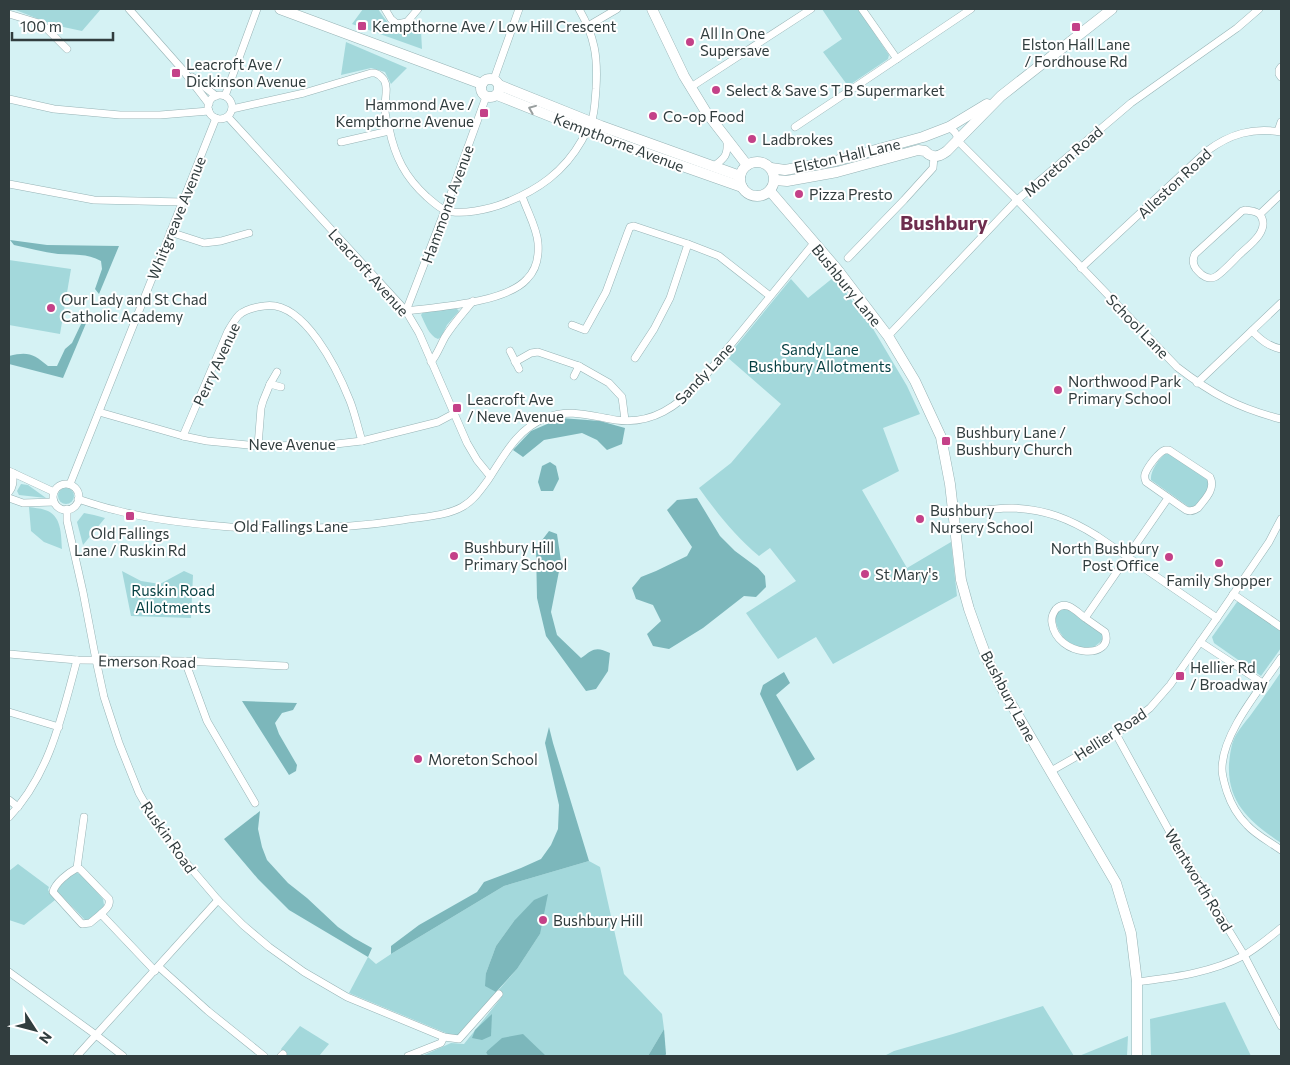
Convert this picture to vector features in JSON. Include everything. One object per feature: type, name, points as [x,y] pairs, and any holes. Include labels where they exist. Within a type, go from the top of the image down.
[{"type":"street","points":[[129,9],[182,69],[209,107],[212,115],[222,119],[228,117],[232,109],[231,102],[225,96],[216,96],[182,69]]},
{"type":"street","points":[[225,96],[257,9]]},
{"type":"street","points":[[280,9],[482,84]]},
{"type":"street","points":[[385,9],[396,24],[407,22],[418,9]]},
{"type":"street","points":[[497,86],[486,79],[482,84],[481,90],[486,97],[493,97],[497,86],[519,9]]},
{"type":"street","points":[[232,109],[304,93],[375,73],[384,79],[386,86],[385,110],[393,149],[409,178],[427,197],[445,210],[458,212],[476,211],[496,207],[522,196],[546,182],[576,151],[589,127],[595,98],[596,51],[588,26],[579,9]]},
{"type":"street","points":[[588,26],[617,9]]},
{"type":"street","points":[[652,9],[668,44],[706,112],[746,165]]},
{"type":"street","points":[[691,87],[811,9]]},
{"type":"street","points":[[862,9],[897,59]]},
{"type":"street","points":[[795,127],[971,9]]},
{"type":"street","name":"Elston Hall Lane","points":[[848,258],[933,168],[934,157],[943,154],[1001,96],[1112,9]]},
{"type":"street","name":"Moreton Road","points":[[888,336],[1017,200],[1131,103],[1237,28],[1259,9]]},
{"type":"street","points":[[9,14],[42,24],[66,48]]},
{"type":"street","points":[[1281,67],[1279,74],[1281,77]]},
{"type":"street","name":"Kempthorne Avenue","points":[[497,86],[679,166],[742,187]]},
{"type":"street","points":[[209,107],[212,99],[216,96]]},
{"type":"street","name":"Elston Hall Lane","points":[[771,168],[785,170],[835,161],[924,137],[949,127],[1001,96]]},
{"type":"street","name":"Hammond Avenue","points":[[406,311],[486,97]]},
{"type":"street","points":[[9,99],[54,109],[120,115],[160,115],[209,107]]},
{"type":"street","name":"Leacroft Avenue","points":[[228,117],[406,311],[419,333],[466,443],[490,476]]},
{"type":"street","name":"Whitgreave Avenue","points":[[70,484],[216,118]]},
{"type":"street","points":[[1280,132],[1281,122]]},
{"type":"street","name":"Kempthorne Avenue","points":[[589,127],[740,176]]},
{"type":"street","name":"School Lane","points":[[949,127],[956,133],[957,140],[1177,367],[1197,383],[1228,401],[1264,415],[1281,419]]},
{"type":"street","name":"Alleston Road","points":[[1081,268],[1217,143],[1240,133],[1270,130],[1280,132]]},
{"type":"street","points":[[341,142],[389,131]]},
{"type":"street","points":[[924,137],[925,151],[934,157]]},
{"type":"street","points":[[714,166],[726,155],[728,141]]},
{"type":"street","name":"Elston Hall Lane","points":[[775,180],[787,181],[837,172],[918,150],[925,151]]},
{"type":"street","points":[[752,162],[760,162],[767,164],[771,168],[775,180],[770,191],[763,195],[755,196],[749,194],[742,187],[740,176],[746,165],[752,162]]},
{"type":"street","points":[[9,184],[94,200],[183,202]]},
{"type":"street","name":"Bushbury Lane","points":[[770,191],[837,269],[888,336],[915,381],[941,437],[950,484],[962,580],[969,609],[988,661],[1116,883],[1131,934],[1137,982],[1137,1056]]},
{"type":"street","points":[[1260,214],[1281,194]]},
{"type":"street","points":[[406,311],[473,301],[508,292],[526,280],[532,272],[538,254],[538,242],[522,196]]},
{"type":"street","points":[[1253,211],[1260,214],[1263,223],[1262,231],[1233,261],[1215,277],[1204,277],[1199,273],[1193,264],[1194,254],[1242,212],[1253,211]]},
{"type":"street","points":[[572,325],[586,330],[606,292],[630,227],[636,226],[719,256],[770,296]]},
{"type":"street","points":[[170,232],[204,243],[221,241],[249,232]]},
{"type":"street","name":"Sandy Lane","points":[[490,476],[519,434],[544,418],[554,415],[583,413],[616,420],[643,419],[674,406],[701,381],[814,243]]},
{"type":"street","points":[[635,358],[654,329],[670,298],[688,244]]},
{"type":"street","points":[[431,362],[456,321],[473,301]]},
{"type":"street","points":[[1197,383],[1281,303]]},
{"type":"street","name":"Perry Avenue","points":[[183,436],[228,331],[239,315],[253,308],[268,305],[278,306],[292,313],[303,322],[316,338],[334,368],[349,400],[362,441]]},
{"type":"street","points":[[1252,330],[1266,343],[1281,349]]},
{"type":"street","points":[[510,351],[517,366],[530,353],[538,352],[579,366],[609,382],[622,397],[625,420]]},
{"type":"street","points":[[574,376],[579,366]]},
{"type":"street","points":[[258,446],[261,408],[270,384],[277,372]]},
{"type":"street","points":[[270,384],[281,387]]},
{"type":"street","name":"Neve Avenue","points":[[99,412],[183,436],[207,441],[258,446],[327,445],[362,441],[438,422],[453,414]]},
{"type":"street","points":[[1166,450],[1169,450],[1210,477],[1212,483],[1212,488],[1195,510],[1186,510],[1168,498],[1146,482],[1144,476],[1159,453],[1166,450]]},
{"type":"street","points":[[11,472],[54,492]]},
{"type":"street","points":[[9,492],[13,483],[11,472]]},
{"type":"street","name":"Old Fallings Lane","points":[[78,499],[124,512],[206,525],[282,529],[339,527],[394,521],[456,510],[474,498],[490,476]]},
{"type":"street","points":[[70,484],[77,490],[78,499],[74,506],[67,509],[59,508],[54,502],[54,492],[59,486],[70,484]]},
{"type":"street","points":[[9,498],[23,503],[54,502]]},
{"type":"street","points":[[1086,618],[1168,498]]},
{"type":"street","points":[[954,515],[1010,508],[1059,516],[1083,527],[1128,556],[1217,618]]},
{"type":"street","name":"Ruskin Road","points":[[67,509],[67,521],[104,697],[119,743],[139,792],[154,819],[183,860],[243,925],[304,972],[348,997],[444,1037]]},
{"type":"street","name":"Hellier Road","points":[[1051,771],[1116,734],[1150,708],[1170,684],[1217,618],[1269,542],[1281,519]]},
{"type":"street","points":[[1233,594],[1281,626]]},
{"type":"street","points":[[1062,605],[1068,605],[1086,618],[1105,632],[1107,639],[1100,648],[1093,651],[1084,652],[1073,649],[1065,644],[1057,636],[1052,623],[1054,612],[1058,606],[1062,605]]},
{"type":"street","points":[[1200,642],[1264,684]]},
{"type":"street","name":"Emerson Road","points":[[9,654],[77,660],[185,661],[285,666]]},
{"type":"street","points":[[1281,658],[1232,732],[1222,768],[1223,779],[1230,802],[1248,826],[1281,850]]},
{"type":"street","points":[[9,817],[18,807],[42,769],[59,727],[77,660]]},
{"type":"street","points":[[185,661],[207,721],[256,803]]},
{"type":"street","points":[[9,712],[59,727]]},
{"type":"street","name":"Wentworth Road","points":[[1116,734],[1178,847],[1244,955],[1281,1026]]},
{"type":"street","points":[[9,800],[18,807]]},
{"type":"street","points":[[77,868],[84,817]]},
{"type":"street","points":[[77,868],[110,902],[102,914],[90,924],[82,924],[53,892],[55,886],[77,868]]},
{"type":"street","points":[[77,1056],[218,900]]},
{"type":"street","points":[[102,914],[157,969],[264,1056]]},
{"type":"street","points":[[1137,982],[1179,977],[1221,966],[1244,955],[1281,928]]},
{"type":"street","points":[[9,972],[123,1056]]},
{"type":"street","points":[[408,1056],[441,1042],[444,1037],[459,1039],[499,994]]},
{"type":"green space","points":[[13,9],[101,9],[82,31],[54,25]]},
{"type":"green space","points":[[363,9],[378,9],[390,25],[399,29],[410,27],[417,23],[421,31],[422,49],[352,24]]},
{"type":"green space","points":[[822,9],[858,9],[889,55],[888,59],[848,86],[823,52],[842,39]]},
{"type":"green space","points":[[346,42],[407,68],[391,84],[385,72],[371,68],[341,75]]},
{"type":"green space","points":[[9,260],[71,269],[60,334],[9,325]]},
{"type":"green space","name":"Sandy Lane Bushbury Allotments","points":[[834,277],[872,327],[907,386],[920,414],[883,428],[899,471],[862,490],[907,568],[951,542],[957,596],[833,664],[816,637],[778,659],[746,613],[796,581],[770,548],[759,556],[750,548],[727,524],[699,488],[731,463],[781,404],[727,357],[791,279],[808,298]]},
{"type":"green space","points":[[456,308],[459,311],[447,325],[441,337],[438,339],[432,335],[421,315],[424,311]]},
{"type":"green space","points":[[1167,453],[1208,480],[1211,486],[1197,507],[1189,507],[1151,480],[1156,465]]},
{"type":"green space","points":[[21,484],[28,485],[46,498],[19,495],[17,491]]},
{"type":"green space","points":[[63,488],[69,488],[74,493],[72,502],[63,504],[58,499],[58,493]]},
{"type":"green space","points":[[29,507],[45,510],[55,516],[60,526],[62,549],[44,542],[31,531]]},
{"type":"green space","points":[[84,513],[105,518],[83,545],[77,522]]},
{"type":"green space","name":"Ruskin Road Allotments","points":[[122,571],[141,581],[160,584],[184,571],[193,575],[191,618],[131,616]]},
{"type":"green space","points":[[1237,602],[1242,602],[1281,629],[1281,648],[1261,676],[1214,643],[1212,637]]},
{"type":"green space","points":[[1066,608],[1102,634],[1102,640],[1092,648],[1081,649],[1072,645],[1063,637],[1056,619],[1058,612]]},
{"type":"green space","points":[[1281,672],[1281,843],[1260,828],[1243,811],[1232,790],[1229,778],[1229,764],[1234,738]]},
{"type":"green space","points":[[589,861],[600,867],[624,974],[662,1014],[664,1029],[648,1056],[546,1056],[486,1051],[488,1056],[422,1056],[451,1043],[464,1044],[501,998],[497,992],[458,1038],[349,993],[368,957],[376,964],[504,886]],"holes":[[[514,921],[540,934],[517,969],[497,992],[486,973],[496,946]]]},
{"type":"green space","points":[[18,864],[49,887],[48,890],[55,900],[24,925],[9,920],[9,871]]},
{"type":"green space","points":[[74,873],[81,874],[103,899],[103,909],[90,920],[85,920],[57,891]]},
{"type":"green space","points":[[1225,1002],[1251,1056],[1151,1056],[1150,1019]]},
{"type":"green space","points":[[1043,1006],[1074,1056],[884,1056],[894,1051]]},
{"type":"green space","points":[[300,1026],[329,1044],[319,1056],[285,1056],[281,1049]]},
{"type":"green space","points":[[1128,1036],[1127,1056],[1079,1056]]},
{"type":"shaded area","points":[[10,240],[47,245],[119,246],[99,294],[95,289],[102,269],[101,261],[96,258],[58,254],[14,245]]},
{"type":"shaded area","points":[[87,321],[63,378],[9,364],[9,356],[26,354],[35,356],[48,366],[57,366],[65,349],[72,343],[82,322]]},
{"type":"shaded area","points":[[561,418],[600,421],[625,428],[622,444],[607,450],[597,440],[582,433],[544,440],[523,457],[513,450],[531,431]]},
{"type":"shaded area","points":[[550,462],[556,466],[559,479],[553,491],[541,491],[538,482],[542,466]]},
{"type":"shaded area","points":[[697,498],[720,536],[765,576],[766,587],[756,597],[744,596],[703,628],[669,649],[653,646],[647,634],[661,621],[653,605],[636,599],[632,588],[641,577],[687,556],[692,547],[667,510],[677,500]]},
{"type":"shaded area","points":[[549,531],[557,534],[561,561],[551,612],[557,635],[581,658],[595,649],[610,653],[608,671],[596,689],[586,691],[546,636],[537,598],[536,548]]},
{"type":"shaded area","points":[[784,672],[790,683],[776,695],[815,759],[797,771],[760,694],[763,685]]},
{"type":"shaded area","points":[[242,701],[297,703],[293,710],[282,713],[275,723],[279,734],[297,765],[296,771],[289,775]]},
{"type":"shaded area","points":[[549,727],[589,861],[504,886],[391,954],[391,946],[419,925],[477,892],[484,882],[541,859],[551,845],[558,829],[559,805],[545,743]]},
{"type":"shaded area","points":[[260,811],[258,829],[267,860],[288,883],[338,927],[372,948],[368,957],[289,910],[258,879],[224,839]]},
{"type":"shaded area","points":[[548,894],[540,934],[517,969],[496,992],[485,986],[486,973],[496,946],[514,921],[534,900]]},
{"type":"shaded area","points":[[492,1014],[491,1036],[482,1040],[472,1038],[475,1030]]},
{"type":"shaded area","points":[[664,1029],[665,1056],[648,1056]]},
{"type":"shaded area","points":[[523,1034],[546,1056],[488,1056],[486,1052],[502,1038]]},
{"type":"place","name":"Kempthorne Ave / Low Hill Crescent","points":[[362,26]]},
{"type":"place","name":"Elston Hall Lane / Fordhouse Rd","points":[[1076,27]]},
{"type":"place","name":"All In One Supersave","points":[[690,42]]},
{"type":"place","name":"Leacroft Ave / Dickinson Avenue","points":[[176,73]]},
{"type":"place","name":"Select & Save S T B Supermarket","points":[[716,90]]},
{"type":"place","name":"Hammond Ave / Kempthorne Avenue","points":[[484,113]]},
{"type":"place","name":"Co-op Food","points":[[653,116]]},
{"type":"place","name":"Ladbrokes","points":[[752,139]]},
{"type":"place","name":"Pizza Presto","points":[[799,194]]},
{"type":"place","name":"Our Lady and St Chad Catholic Academy","points":[[51,308]]},
{"type":"place","name":"Northwood Park Primary School","points":[[1058,390]]},
{"type":"place","name":"Leacroft Ave / Neve Avenue","points":[[457,408]]},
{"type":"place","name":"Bushbury Lane / Bushbury Church","points":[[946,441]]},
{"type":"place","name":"Old Fallings Lane / Ruskin Rd","points":[[130,516]]},
{"type":"place","name":"Bushbury Nursery School","points":[[920,519]]},
{"type":"place","name":"Bushbury Hill Primary School","points":[[454,556]]},
{"type":"place","name":"North Bushbury Post Office","points":[[1169,557]]},
{"type":"place","name":"Family Shopper","points":[[1219,563]]},
{"type":"place","name":"St Mary's","points":[[865,574]]},
{"type":"place","name":"Hellier Rd / Broadway","points":[[1180,676]]},
{"type":"place","name":"Moreton School","points":[[418,759]]},
{"type":"place","name":"Bushbury Hill","points":[[543,920]]},
{"type":"district","name":"Bushbury","points":[[944,222]]}]
